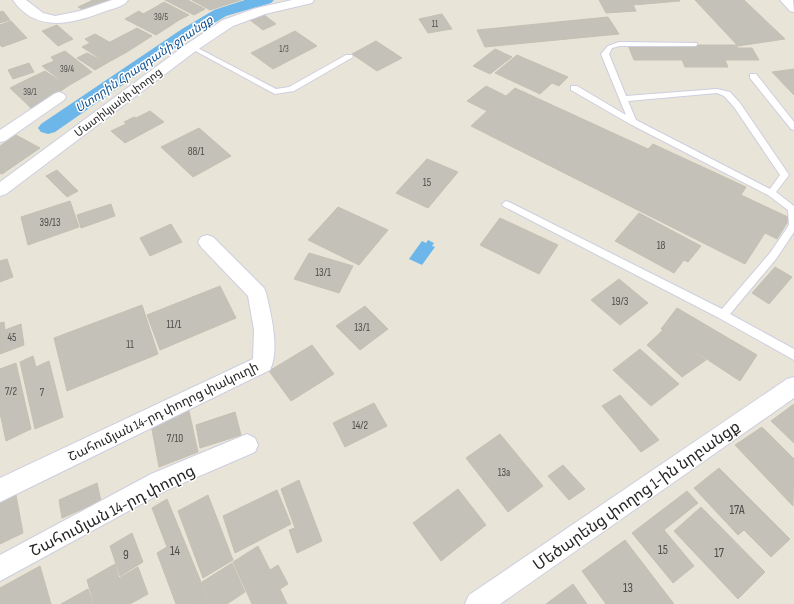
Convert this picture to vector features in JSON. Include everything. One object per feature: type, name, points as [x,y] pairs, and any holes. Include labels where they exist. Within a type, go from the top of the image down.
[{"type":"street","points":[[19,0],[30,11],[48,19],[79,15],[106,7],[122,0]]},
{"type":"street","name":"Մատիկյանի փողոց","points":[[0,190],[192,47],[228,23],[261,11],[308,0]]},
{"type":"street","points":[[786,0],[794,8]]},
{"type":"street","points":[[0,137],[59,97]]},
{"type":"street","name":"Շահումյան 14-րդ փողոց փակուղի","points":[[0,490],[263,364],[264,330],[257,293],[207,242]]},
{"type":"street","name":"Մեծարենց փողոց 1-ին նրբանցք","points":[[478,604],[794,386]]},
{"type":"street","name":"Շահումյան 14-րդ փողոց","points":[[0,569],[159,482],[247,445]]},
{"type":"lane","points":[[633,122],[604,54],[610,47],[619,44],[694,44]]},
{"type":"lane","points":[[192,47],[275,92],[291,89],[349,57]]},
{"type":"lane","points":[[753,76],[794,127]]},
{"type":"lane","points":[[574,88],[633,122],[771,193],[792,210],[794,225],[773,256],[723,315]]},
{"type":"lane","points":[[624,98],[717,91],[727,94],[737,105],[785,175]]},
{"type":"lane","points":[[771,193],[785,175],[794,173]]},
{"type":"lane","points":[[506,204],[723,315],[794,355]]},
{"type":"water","points":[[428,240],[434,243],[432,246],[435,247],[422,265],[409,259],[422,241],[426,243]]},
{"type":"building","points":[[93,0],[113,0],[98,7],[82,9],[78,7]]},
{"type":"building","points":[[165,0],[188,0],[205,9],[194,15]]},
{"type":"building","points":[[192,0],[241,0],[210,10]]},
{"type":"building","points":[[599,0],[680,1],[633,5],[636,11],[606,13]]},
{"type":"building","points":[[695,0],[744,0],[785,39],[738,46]]},
{"type":"building","points":[[164,2],[189,15],[179,20],[154,8]]},
{"type":"building","points":[[154,8],[179,20],[170,26],[143,14]]},
{"type":"building","points":[[3,11],[10,20],[0,23],[0,12]]},
{"type":"building","points":[[139,11],[170,26],[156,35],[125,19]]},
{"type":"building","points":[[263,14],[276,24],[263,30],[250,20]]},
{"type":"building","points":[[442,14],[452,29],[428,33],[419,19]]},
{"type":"building","points":[[608,17],[619,34],[485,47],[477,30]]},
{"type":"building","points":[[11,21],[27,38],[2,47],[0,45],[0,25]]},
{"type":"building","points":[[57,25],[73,39],[58,46],[42,31]]},
{"type":"building","points":[[137,28],[152,36],[127,52],[110,42]]},
{"type":"building","points":[[295,31],[317,46],[273,69],[251,53]]},
{"type":"building","points":[[95,34],[127,52],[107,63],[82,47],[90,43],[85,39]]},
{"type":"building","points":[[376,41],[402,58],[377,71],[352,54]]},
{"type":"building","points":[[628,45],[736,45],[738,48],[752,48],[759,60],[725,60],[728,67],[685,67],[682,60],[634,60]]},
{"type":"building","points":[[495,49],[512,57],[490,74],[473,66]]},
{"type":"building","points":[[65,51],[92,72],[68,86],[42,66],[54,61],[51,57]]},
{"type":"building","points":[[87,53],[107,63],[95,70],[77,58]]},
{"type":"building","points":[[517,55],[568,77],[559,86],[552,83],[540,94],[495,73]]},
{"type":"building","points":[[29,63],[34,72],[13,79],[8,70]]},
{"type":"building","points":[[794,69],[794,95],[772,72]]},
{"type":"building","points":[[45,71],[68,86],[52,97],[28,79]]},
{"type":"building","points":[[28,79],[52,97],[32,109],[10,88]]},
{"type":"building","points":[[486,86],[506,96],[515,88],[648,149],[653,144],[746,187],[741,195],[790,218],[777,239],[765,233],[745,264],[471,126],[487,111],[467,101]]},
{"type":"building","points":[[150,111],[164,122],[125,143],[111,131],[126,124],[124,122]]},
{"type":"building","points":[[199,128],[231,156],[193,177],[161,147]]},
{"type":"building","points":[[16,135],[40,148],[2,174],[0,173],[0,146]]},
{"type":"building","points":[[427,159],[458,172],[428,208],[396,193]]},
{"type":"building","points":[[57,170],[78,191],[67,197],[46,176]]},
{"type":"building","points":[[70,201],[79,227],[28,245],[21,217]]},
{"type":"building","points":[[111,204],[115,216],[81,228],[77,215]]},
{"type":"building","points":[[338,207],[388,230],[359,265],[308,240]]},
{"type":"building","points":[[639,213],[701,246],[688,262],[684,260],[674,273],[615,241]]},
{"type":"building","points":[[500,218],[558,245],[539,274],[480,245]]},
{"type":"building","points":[[171,224],[182,242],[150,256],[140,238]]},
{"type":"building","points":[[309,253],[353,266],[339,293],[294,279]]},
{"type":"building","points":[[7,259],[13,277],[0,282],[0,261]]},
{"type":"building","points":[[775,267],[792,277],[769,304],[752,293]]},
{"type":"building","points":[[619,279],[648,303],[620,325],[591,300]]},
{"type":"building","points":[[220,286],[236,318],[160,350],[147,315]]},
{"type":"building","points":[[142,305],[158,354],[67,391],[54,338]]},
{"type":"building","points":[[365,306],[388,329],[360,350],[336,326]]},
{"type":"building","points":[[677,308],[757,355],[740,381],[661,329]]},
{"type":"building","points":[[4,322],[5,330],[21,324],[24,345],[0,354],[0,323]]},
{"type":"building","points":[[663,330],[706,360],[682,377],[647,345]]},
{"type":"building","points":[[312,345],[334,374],[291,401],[269,371]]},
{"type":"building","points":[[640,349],[679,384],[651,406],[613,370]]},
{"type":"building","points":[[33,356],[36,367],[49,361],[63,417],[35,429],[20,362]]},
{"type":"building","points":[[16,363],[31,429],[6,441],[0,413],[0,369]]},
{"type":"building","points":[[620,395],[659,440],[641,452],[602,406]]},
{"type":"building","points":[[374,403],[387,426],[345,447],[333,423]]},
{"type":"building","points":[[794,404],[794,443],[771,421]]},
{"type":"building","points":[[189,411],[198,452],[159,467],[151,424]]},
{"type":"building","points":[[235,412],[241,435],[200,448],[196,425]]},
{"type":"building","points":[[762,427],[794,459],[793,506],[735,445]]},
{"type":"building","points":[[500,434],[543,486],[508,512],[466,458]]},
{"type":"building","points":[[563,465],[585,489],[569,500],[548,476]]},
{"type":"building","points":[[719,468],[790,539],[771,557],[744,530],[738,535],[694,488]]},
{"type":"building","points":[[299,480],[322,541],[297,553],[289,530],[295,528],[281,489]]},
{"type":"building","points":[[97,483],[101,501],[62,518],[59,500]]},
{"type":"building","points":[[458,489],[486,525],[441,561],[413,523]]},
{"type":"building","points":[[277,490],[291,524],[235,553],[223,516]]},
{"type":"building","points":[[687,491],[698,503],[664,530],[694,566],[673,583],[632,533]]},
{"type":"building","points":[[16,495],[23,533],[0,544],[0,503]]},
{"type":"building","points":[[208,495],[233,560],[203,578],[178,511]]},
{"type":"building","points":[[167,499],[210,604],[176,604],[157,553],[167,547],[152,508]]},
{"type":"building","points":[[701,507],[765,572],[738,599],[674,531]]},
{"type":"building","points":[[132,533],[143,562],[120,576],[110,546]]},
{"type":"building","points":[[625,540],[674,604],[606,604],[582,571]]},
{"type":"building","points":[[258,546],[270,570],[278,565],[288,584],[280,589],[287,604],[252,604],[233,562]]},
{"type":"building","points":[[232,563],[245,592],[227,604],[211,604],[202,582]]},
{"type":"building","points":[[115,564],[119,578],[138,567],[148,594],[130,604],[94,604],[87,580]]},
{"type":"building","points":[[40,566],[51,604],[0,604],[0,588]]},
{"type":"building","points":[[573,584],[587,604],[546,604]]},
{"type":"building","points":[[88,589],[93,604],[61,604]]},
{"type":"waterway","name":"Ստորին Հրազդանի ջրանցք","points":[[48,128],[188,32],[220,13],[266,0]]}]
